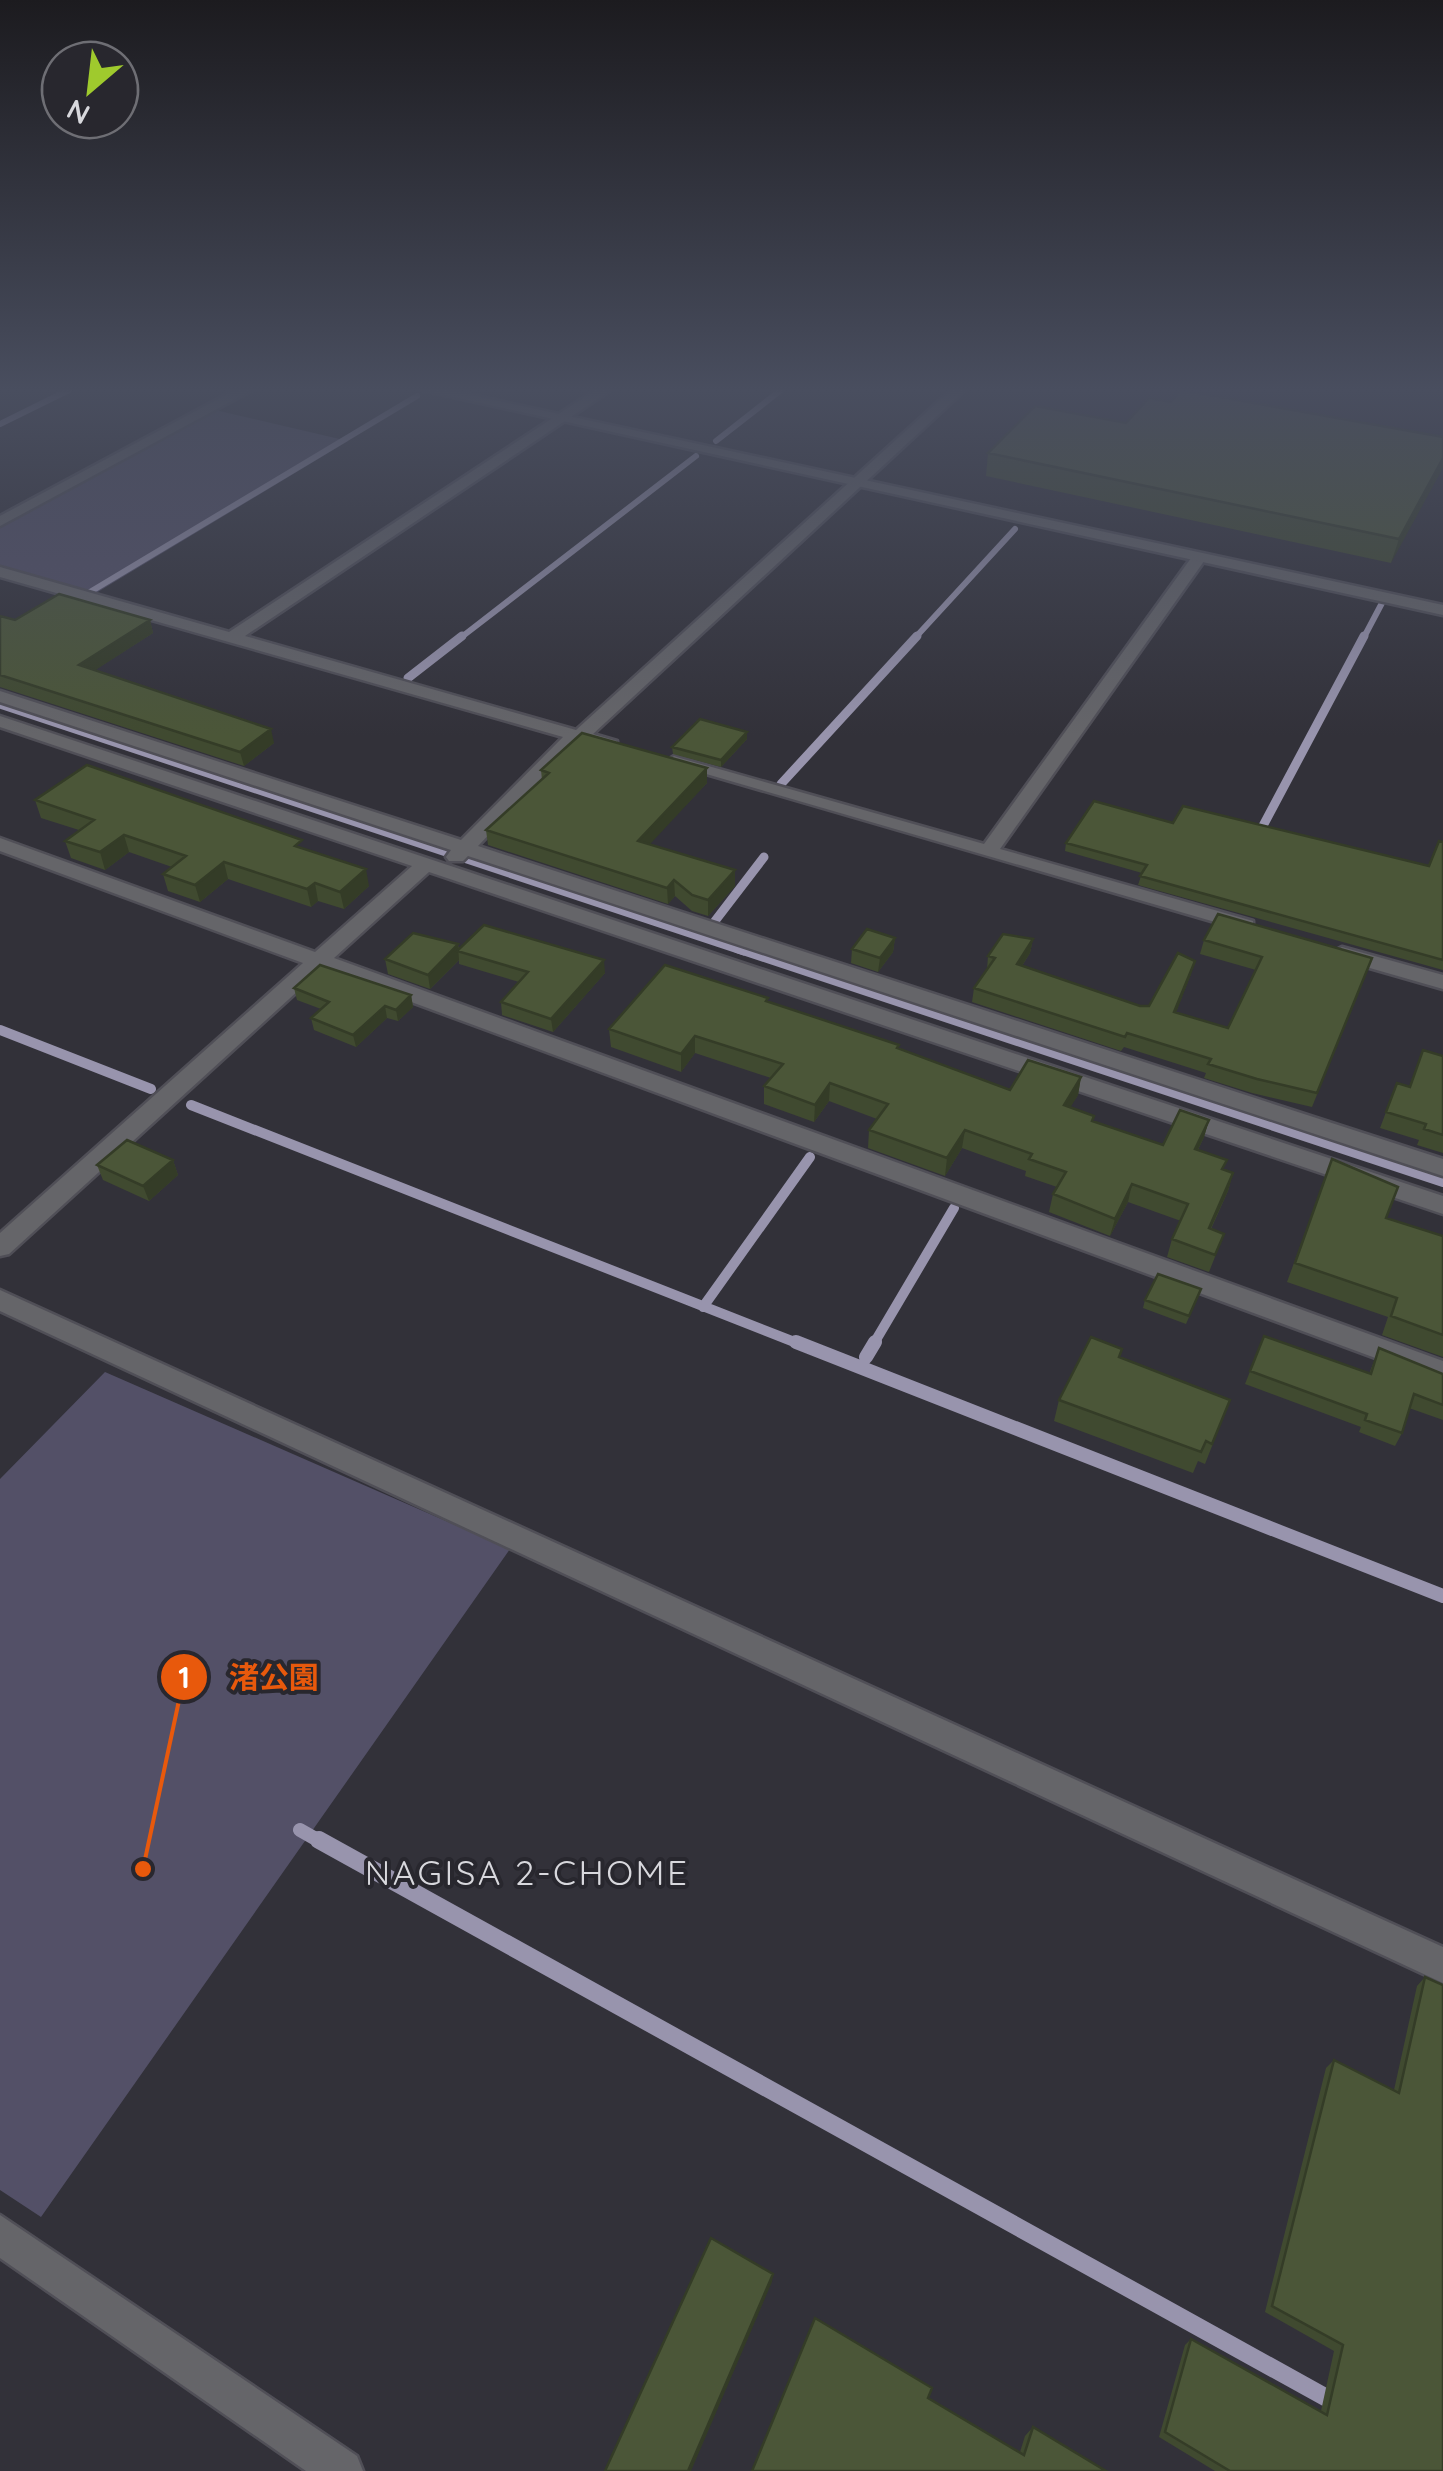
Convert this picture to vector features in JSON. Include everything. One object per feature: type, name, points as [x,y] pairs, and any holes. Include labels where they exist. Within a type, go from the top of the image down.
[{"type":"street","points":[[0,522],[31,505]]},
{"type":"street","points":[[232,638],[432,505]]},
{"type":"street","points":[[0,1247],[320,960],[450,859],[577,735],[832,505]]},
{"type":"street","points":[[964,505],[1443,610]]},
{"type":"street","points":[[989,851],[1198,557]]},
{"type":"street","points":[[0,572],[1273,933]]},
{"type":"street","points":[[0,696],[450,859],[1443,1205]]},
{"type":"street","points":[[0,721],[1443,1168]]},
{"type":"street","points":[[0,844],[1443,1372]]},
{"type":"street","points":[[1330,949],[1443,982]]},
{"type":"street","points":[[0,1300],[1443,1965]]},
{"type":"street","points":[[0,2235],[342,2471]]},
{"type":"shaded area","points":[[41,505],[241,505],[96,593],[0,565],[0,528]]},
{"type":"shaded area","points":[[105,1372],[510,1549],[41,2217],[0,2190],[0,1479]]},
{"type":"building","points":[[1238,505],[1417,505],[1399,539]]},
{"type":"building","points":[[59,594],[150,620],[79,665],[271,729],[240,752],[0,675],[0,616],[15,620]]},
{"type":"building","points":[[700,719],[747,732],[721,760],[672,747]]},
{"type":"building","points":[[582,733],[707,768],[638,841],[735,870],[708,900],[692,895],[674,880],[667,888],[486,830],[549,773],[541,770]]},
{"type":"building","points":[[87,765],[302,840],[295,846],[366,869],[340,892],[315,883],[307,889],[224,862],[195,885],[163,874],[186,856],[124,835],[100,852],[65,841],[94,820],[35,800]]},
{"type":"building","points":[[1094,801],[1173,823],[1183,806],[1429,866],[1439,841],[1443,842],[1443,960],[1140,876],[1147,865],[1066,843]]},
{"type":"building","points":[[1218,914],[1372,958],[1317,1093],[1208,1064],[1211,1059],[1127,1033],[1125,1037],[974,988],[995,958],[988,956],[1003,934],[1033,939],[1017,964],[1140,1006],[1149,1006],[1178,953],[1195,961],[1174,1012],[1228,1028],[1262,957],[1204,940]]},
{"type":"building","points":[[484,925],[604,960],[551,1019],[501,1002],[528,972],[457,951]]},
{"type":"building","points":[[867,929],[895,938],[880,958],[852,949]]},
{"type":"building","points":[[413,933],[458,944],[428,975],[385,959]]},
{"type":"building","points":[[320,965],[411,995],[396,1010],[385,1006],[353,1035],[311,1018],[329,1002],[294,988]]},
{"type":"building","points":[[665,965],[899,1045],[897,1048],[1010,1090],[1028,1060],[1081,1077],[1064,1105],[1094,1116],[1092,1121],[1163,1145],[1180,1110],[1209,1120],[1195,1149],[1227,1160],[1222,1169],[1233,1173],[1209,1228],[1224,1234],[1215,1255],[1172,1239],[1188,1204],[1132,1184],[1115,1219],[1053,1194],[1066,1172],[1029,1159],[1032,1154],[965,1130],[947,1158],[869,1130],[888,1104],[830,1083],[815,1105],[764,1086],[783,1064],[695,1036],[681,1054],[609,1029]]},
{"type":"building","points":[[1423,1050],[1443,1056],[1443,1135],[1424,1129],[1426,1124],[1386,1112],[1397,1083],[1410,1087]]},
{"type":"building","points":[[127,1140],[173,1160],[143,1186],[97,1165]]},
{"type":"building","points":[[1332,1159],[1398,1187],[1386,1218],[1443,1236],[1443,1335],[1391,1316],[1397,1298],[1295,1263]]},
{"type":"building","points":[[1158,1274],[1201,1289],[1189,1316],[1145,1300]]},
{"type":"building","points":[[1264,1336],[1371,1374],[1379,1348],[1443,1374],[1443,1405],[1414,1394],[1402,1433],[1365,1420],[1367,1414],[1250,1371]]},
{"type":"building","points":[[1091,1337],[1122,1349],[1119,1357],[1230,1400],[1212,1444],[1206,1441],[1201,1452],[1059,1400]]},
{"type":"building","points":[[1425,1977],[1443,1985],[1443,2471],[1230,2471],[1165,2432],[1191,2339],[1327,2415],[1343,2345],[1272,2306],[1334,2060],[1399,2093]]},
{"type":"building","points":[[711,2238],[773,2274],[688,2471],[605,2471]]},
{"type":"building","points":[[815,2318],[932,2388],[928,2398],[1024,2455],[1033,2427],[1106,2471],[752,2471]]},
{"type":"waterway","points":[[90,592],[235,505]]},
{"type":"waterway","points":[[459,639],[632,505]]},
{"type":"waterway","points":[[914,639],[1015,529]]},
{"type":"waterway","points":[[1363,639],[1382,603]]},
{"type":"waterway","points":[[408,678],[462,636]]},
{"type":"waterway","points":[[781,784],[917,636]]},
{"type":"waterway","points":[[1257,837],[1364,636]]},
{"type":"waterway","points":[[0,704],[744,951]]},
{"type":"waterway","points":[[715,921],[764,857]]},
{"type":"waterway","points":[[737,948],[1443,1182]]},
{"type":"waterway","points":[[0,1030],[151,1089]]},
{"type":"waterway","points":[[191,1105],[703,1306]]},
{"type":"waterway","points":[[703,1306],[810,1157]]},
{"type":"waterway","points":[[873,1345],[954,1208]]},
{"type":"waterway","points":[[703,1306],[802,1345]]},
{"type":"waterway","points":[[796,1342],[1443,1596]]},
{"type":"waterway","points":[[866,1357],[875,1342]]},
{"type":"waterway","points":[[300,1830],[323,1843]]},
{"type":"waterway","points":[[319,1840],[1334,2402]]},
{"type":"place","name":"渚公園","points":[[143,1869]]},
{"type":"district","name":"NAGISA 2-CHOME","points":[[527,1872]]}]
